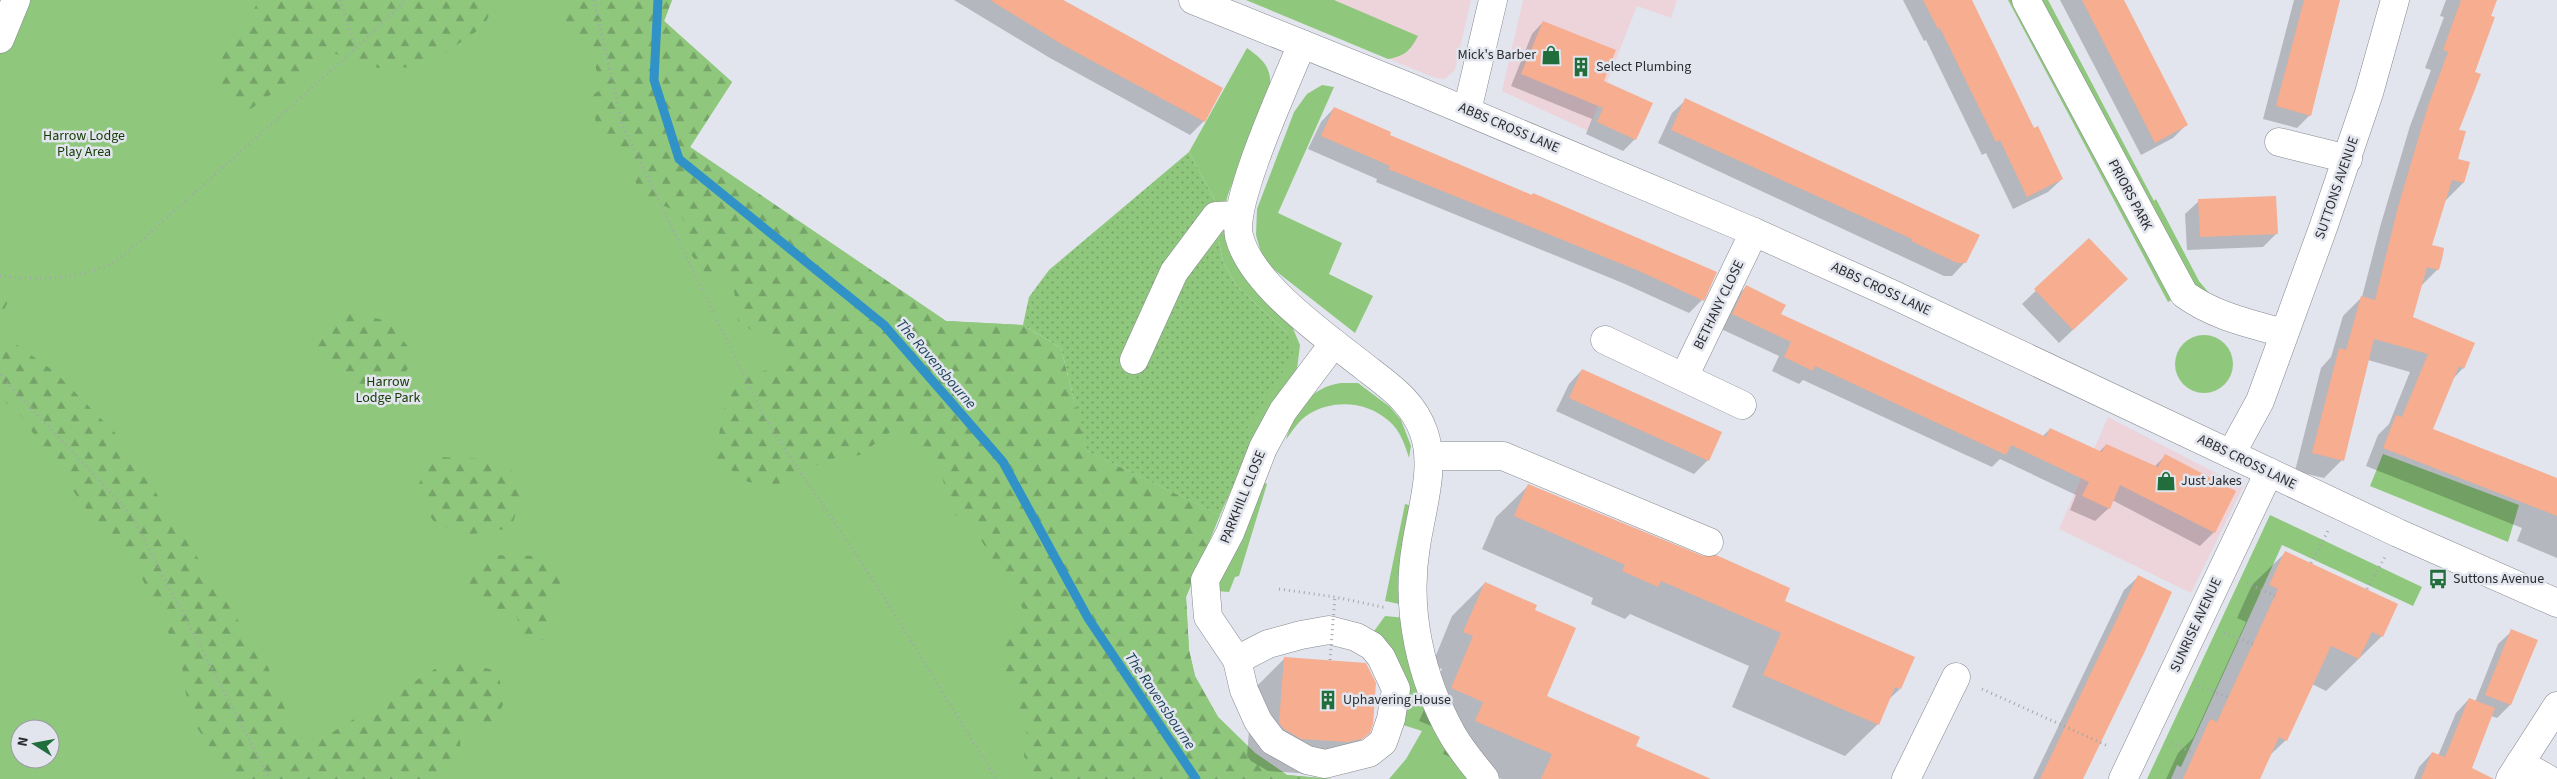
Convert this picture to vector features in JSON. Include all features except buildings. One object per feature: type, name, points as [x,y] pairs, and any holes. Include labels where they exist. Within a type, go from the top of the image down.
[{"type":"street","points":[[0,39],[16,0]]},
{"type":"street","name":"ABBS CROSS LANE","points":[[1194,0],[1467,111],[1754,232],[1892,294],[2398,533],[2557,603]]},
{"type":"street","points":[[1467,111],[1493,0]]},
{"type":"street","name":"PRIORS PARK","points":[[2026,0],[2184,294],[2199,305],[2223,317],[2283,333]]},
{"type":"street","name":"SUTTONS AVENUE","points":[[2231,454],[2260,401],[2283,333],[2348,159],[2395,0]]},
{"type":"street","points":[[1302,44],[1252,168],[1238,215],[1238,234],[1247,258],[1269,286],[1334,343],[1398,393],[1414,411],[1425,434],[1429,456],[1415,551],[1413,614],[1426,671],[1436,704],[1454,737],[1485,779]]},
{"type":"street","points":[[2280,142],[2348,159]]},
{"type":"street","points":[[1134,360],[1174,272],[1188,250],[1216,216],[1238,215]]},
{"type":"street","name":"BETHANY CLOSE","points":[[1684,377],[1754,232]]},
{"type":"street","points":[[1605,340],[1742,405]]},
{"type":"street","name":"PARKHILL CLOSE","points":[[1236,660],[1268,644],[1302,635],[1330,630],[1356,637],[1372,646],[1381,657],[1396,689],[1391,719],[1383,742],[1368,753],[1325,764],[1307,760],[1273,742],[1258,721],[1244,690],[1236,660],[1208,617],[1205,580],[1230,534],[1263,448],[1283,411],[1334,343]]},
{"type":"street","points":[[1429,456],[1502,456],[1708,542]]},
{"type":"street","name":"SUNRISE AVENUE","points":[[2128,768],[2268,472]]},
{"type":"street","points":[[1906,779],[1956,677]]},
{"type":"street","points":[[2548,779],[2515,771],[2557,706]]},
{"type":"path","points":[[340,0],[356,48]]},
{"type":"path","points":[[0,276],[24,279],[68,277],[112,263],[143,239],[356,48],[406,0]]},
{"type":"path","points":[[594,0],[622,124],[765,419],[879,589],[996,779]]},
{"type":"path","points":[[0,375],[130,513],[270,779]]},
{"type":"path","points":[[2311,563],[2340,506]]},
{"type":"path","points":[[2367,589],[2398,533]]},
{"type":"path","points":[[1280,589],[1335,597],[1413,614]]},
{"type":"path","points":[[1330,660],[1335,597]]},
{"type":"path","points":[[1956,677],[2128,768]]},
{"type":"shaded area","points":[[1246,0],[1471,0],[1455,70],[1445,79],[1435,78]]},
{"type":"shaded area","points":[[1523,0],[1677,0],[1671,18],[1637,6],[1588,131],[1502,91]]},
{"type":"shaded area","points":[[2108,417],[2243,487],[2191,593],[2059,529]]},
{"type":"green space","name":"Harrow Lodge Park","points":[[0,0],[672,0],[664,21],[732,82],[690,147],[946,321],[1023,325],[1077,405],[1087,451],[1220,515],[1186,597],[1189,650],[1195,676],[1218,717],[1255,753],[1287,775],[1331,779],[0,779]]},
{"type":"green space","points":[[260,0],[496,0],[484,26],[425,67],[378,68],[330,52],[249,110],[211,84],[224,53]]},
{"type":"green space","points":[[571,0],[672,0],[664,21],[732,82],[690,147],[946,321],[1023,325],[1061,348],[1087,451],[1220,515],[1186,597],[1189,650],[1195,676],[1218,717],[1255,753],[1287,775],[1331,779],[1036,779],[1024,756],[1027,728],[998,652],[1023,609],[975,530],[952,513],[941,473],[909,432],[897,427],[860,455],[830,459],[776,485],[748,482],[714,458],[724,410],[735,377],[797,364],[798,350],[767,341],[738,321],[734,291],[736,278],[705,273],[689,252],[688,230],[680,213],[642,196],[618,144],[596,125],[592,95],[602,89],[595,65],[571,33],[562,14]]},
{"type":"green space","points":[[1246,0],[1334,0],[1418,36],[1406,52],[1388,59]]},
{"type":"green space","points":[[2008,0],[2013,0],[2173,299],[2168,302]]},
{"type":"green space","points":[[2040,0],[2048,0],[2154,201],[2156,199],[2199,281],[2209,293],[2223,300],[2198,292]]},
{"type":"green space","points":[[1247,48],[1266,65],[1270,86],[1261,119],[1226,202],[1218,206],[1189,152]]},
{"type":"green space","points":[[1322,85],[1334,87],[1278,213],[1342,243],[1329,274],[1373,296],[1355,333],[1272,268],[1261,253],[1256,235],[1257,209],[1294,112],[1307,94]]},
{"type":"green space","points":[[1189,152],[1218,206],[1216,225],[1223,262],[1236,285],[1287,333],[1292,343],[1293,356],[1247,429],[1256,435],[1220,515],[1087,451],[1061,348],[1023,325],[1029,297],[1049,270]]},
{"type":"green space","points":[[1216,225],[1225,226],[1289,319],[1300,345],[1297,369],[1256,435],[1246,429],[1264,401],[1287,333],[1236,285],[1223,262]]},
{"type":"green space","points":[[0,290],[11,296],[0,317]]},
{"type":"green space","points":[[346,311],[387,321],[415,355],[394,394],[368,390],[348,384],[332,372],[314,352],[319,331]]},
{"type":"green space","points":[[0,333],[55,372],[122,440],[268,667],[302,751],[451,659],[497,671],[505,700],[495,722],[459,722],[461,758],[430,779],[230,779],[189,715],[181,659],[136,566],[83,505],[19,413],[0,398]]},
{"type":"green space","points":[[2204,335],[2220,340],[2228,348],[2233,364],[2228,380],[2220,388],[2204,393],[2188,388],[2180,380],[2175,364],[2180,348],[2188,340]]},
{"type":"green space","points":[[1358,383],[1390,407],[1401,420],[1411,446],[1409,458],[1399,433],[1389,421],[1371,409],[1350,404],[1329,406],[1305,416],[1286,440],[1299,411],[1312,395],[1330,385]]},
{"type":"green space","points":[[2383,454],[2519,505],[2508,542],[2370,486]]},
{"type":"green space","points":[[439,457],[504,460],[524,489],[511,528],[467,535],[435,523],[415,494],[423,474]]},
{"type":"green space","points":[[1261,481],[1267,484],[1239,576],[1235,577],[1229,592],[1216,591],[1221,574]]},
{"type":"green space","points":[[1405,504],[1417,507],[1404,605],[1385,601]]},
{"type":"green space","points":[[2270,515],[2422,587],[2413,606],[2282,545],[2181,767],[2177,765],[2171,779],[2147,779]]},
{"type":"green space","points":[[488,555],[546,556],[563,572],[559,592],[544,614],[555,628],[547,640],[523,640],[516,614],[487,610],[468,587],[475,568]]},
{"type":"green space","points":[[1385,616],[1406,618],[1477,779],[1389,779],[1406,759],[1422,731],[1403,725],[1372,634]]},
{"type":"waterway","name":"The Ravensbourne","points":[[658,0],[654,80],[679,159],[884,325],[1003,462],[1088,618],[1196,779]]},
{"type":"place","name":"Mick's Barber","points":[[1551,55]]},
{"type":"place","name":"Select Plumbing","points":[[1581,67]]},
{"type":"place","name":"Just Jakes","points":[[2166,481]]},
{"type":"place","name":"Suttons Avenue","points":[[2438,579]]},
{"type":"place","name":"Uphavering House","points":[[1328,700]]},
{"type":"park label","name":"Harrow Lodge Play Area","points":[[84,144]]}]
